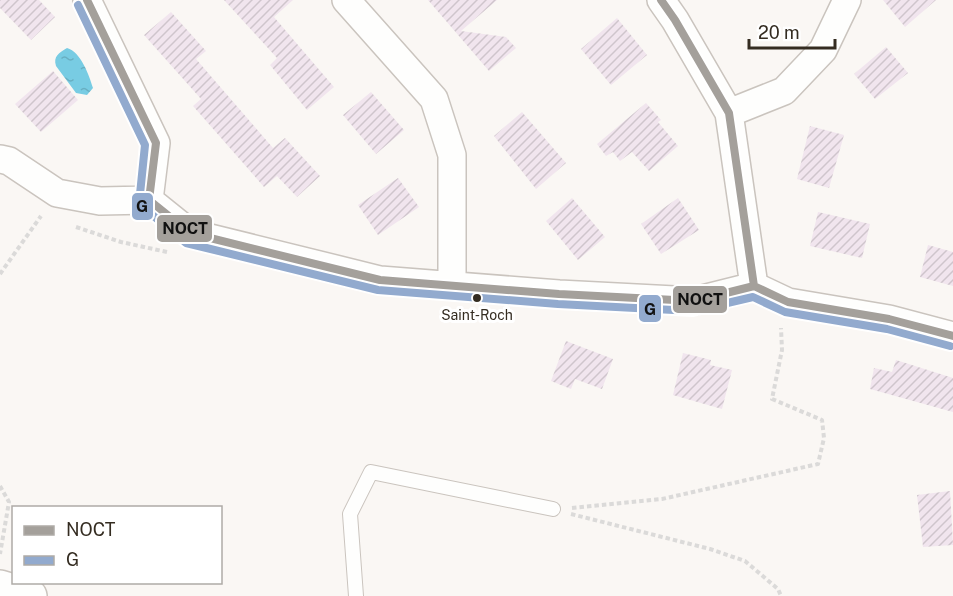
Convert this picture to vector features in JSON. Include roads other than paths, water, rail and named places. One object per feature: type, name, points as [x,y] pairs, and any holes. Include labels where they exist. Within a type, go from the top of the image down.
[{"type":"street","points":[[87,0],[156,143],[149,200]]},
{"type":"street","points":[[346,0],[434,99],[452,155],[452,285]]},
{"type":"street","points":[[661,0],[729,113],[754,286]]},
{"type":"street","points":[[729,113],[784,90],[823,50],[847,0]]},
{"type":"street","points":[[0,159],[9,161],[57,193],[100,201],[149,200],[190,233],[380,280],[559,294],[694,301],[754,286],[788,302],[889,319],[953,336]]},
{"type":"street","points":[[0,587],[30,596]]},
{"type":"lane","points":[[356,596],[350,514],[371,472],[553,509]]},
{"type":"water","points":[[67,48],[76,54],[87,71],[93,88],[87,95],[76,93],[56,66],[56,57]]},
{"type":"place","name":"Saint-Roch","points":[[477,298]]}]
